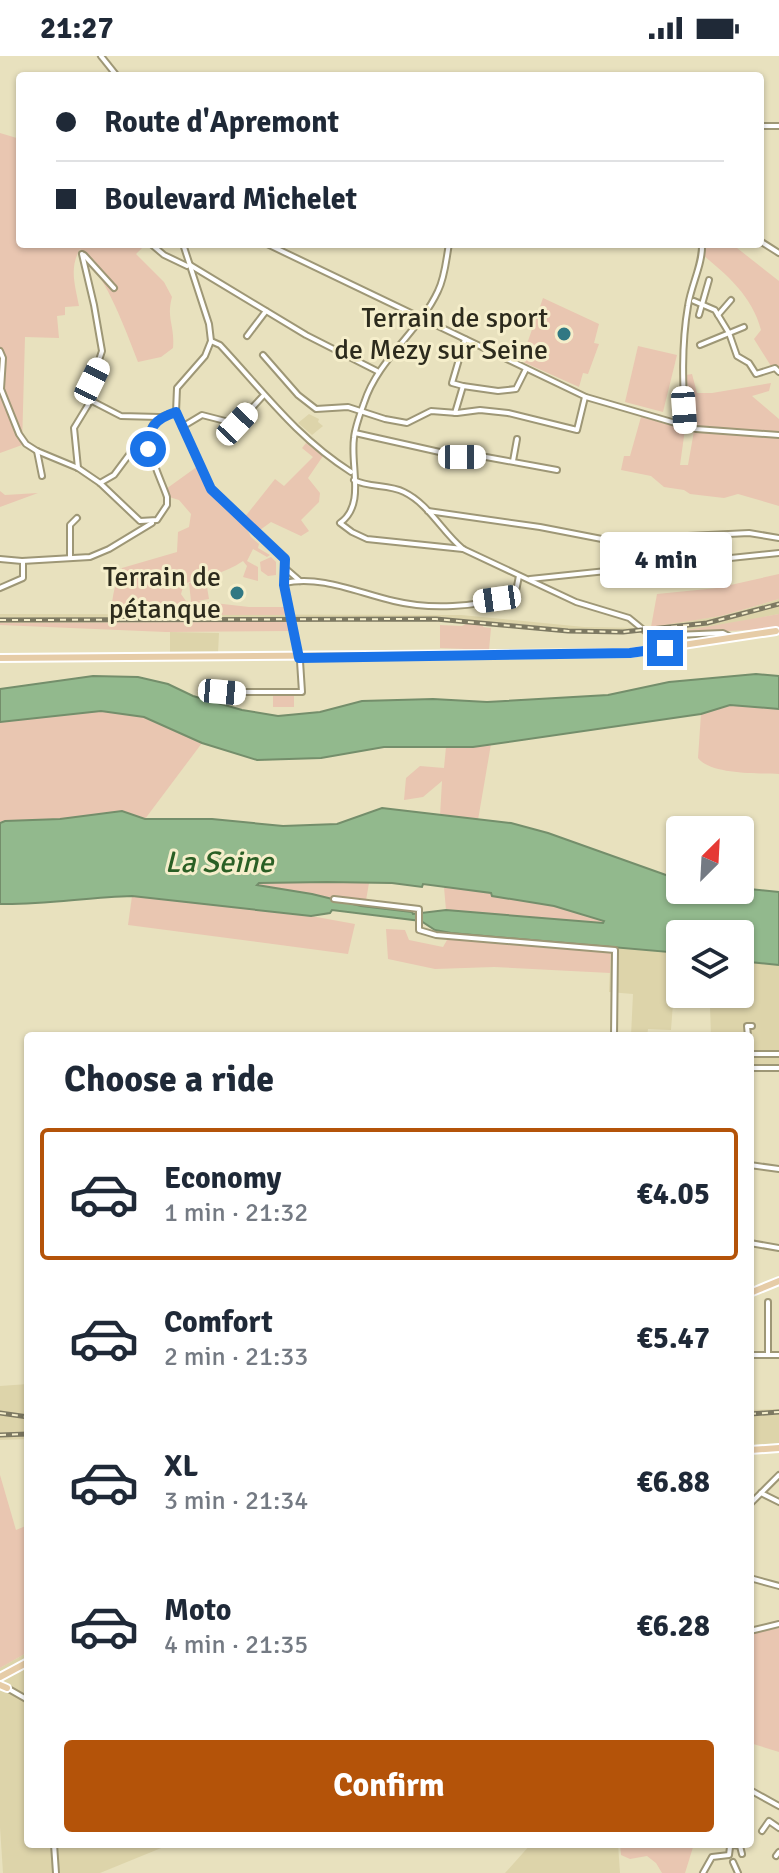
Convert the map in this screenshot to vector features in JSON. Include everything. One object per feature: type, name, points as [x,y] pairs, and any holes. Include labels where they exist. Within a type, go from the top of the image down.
[{"type":"main road","points":[[0,660],[630,653],[778,631]]},
{"type":"main road","points":[[754,1291],[779,1281]]},
{"type":"main road","points":[[754,1450],[779,1448]]},
{"type":"main road","points":[[0,1677],[24,1664]]},
{"type":"street","points":[[101,56],[114,72]]},
{"type":"street","points":[[156,248],[306,335],[378,371]]},
{"type":"street","points":[[185,248],[188,266],[209,324],[211,341],[205,356],[177,388],[176,412],[211,489],[285,559],[284,584],[299,657],[302,692],[222,692]]},
{"type":"street","points":[[275,248],[586,396],[685,426],[779,435]]},
{"type":"street","points":[[448,248],[438,291],[369,387],[355,433],[352,472],[355,506],[349,517],[340,523],[367,539],[463,549]]},
{"type":"street","points":[[685,426],[682,366],[685,330],[691,286],[702,248]]},
{"type":"street","points":[[78,468],[74,428],[90,400],[92,381],[102,351],[82,254],[114,288]]},
{"type":"street","points":[[699,315],[709,280]]},
{"type":"street","points":[[718,315],[731,300]]},
{"type":"street","points":[[694,301],[718,315],[729,333],[737,356],[749,363],[753,373],[777,370]]},
{"type":"street","points":[[247,336],[266,311]]},
{"type":"street","points":[[700,345],[744,327]]},
{"type":"street","points":[[465,339],[452,383],[498,391],[516,389],[526,369]]},
{"type":"street","points":[[211,341],[221,346],[263,396],[309,442],[352,472]]},
{"type":"street","points":[[0,351],[3,364],[1,389],[26,444],[78,468],[100,483],[134,518],[152,522]]},
{"type":"street","points":[[263,355],[298,395],[316,409],[348,407],[407,423],[431,411],[455,413],[480,410],[508,413],[577,430],[586,396]]},
{"type":"street","points":[[455,413],[463,386]]},
{"type":"street","points":[[182,427],[202,415],[237,424],[263,396]]},
{"type":"street","points":[[90,400],[121,416],[160,417],[176,412]]},
{"type":"street","points":[[0,559],[23,561],[90,557],[157,520],[167,505],[151,452],[152,425],[160,417]]},
{"type":"street","points":[[355,433],[462,457],[486,457],[557,470]]},
{"type":"street","points":[[513,461],[517,439]]},
{"type":"street","points":[[100,483],[114,475],[140,440],[151,452]]},
{"type":"street","points":[[37,451],[42,476]]},
{"type":"street","points":[[354,480],[401,490],[431,512],[450,538],[463,549],[585,605],[629,618],[654,637],[723,633],[731,638]]},
{"type":"street","points":[[431,512],[618,541],[749,533],[779,538]]},
{"type":"street","points":[[70,557],[70,525],[77,518]]},
{"type":"street","points":[[528,579],[779,553]]},
{"type":"street","points":[[0,588],[23,578],[23,561]]},
{"type":"street","points":[[285,568],[300,581]]},
{"type":"street","points":[[284,584],[300,581],[333,584],[395,601],[446,607],[511,596],[516,591],[519,576]]},
{"type":"street","points":[[334,899],[419,909],[419,930],[436,935],[615,950],[614,1032]]},
{"type":"street","points":[[748,1032],[747,1026],[752,1026]]},
{"type":"street","points":[[754,1054],[779,1054]]},
{"type":"street","points":[[754,1068],[779,1068]]},
{"type":"street","points":[[754,1166],[779,1169]]},
{"type":"street","points":[[754,1244],[779,1248]]},
{"type":"street","points":[[768,1302],[768,1355]]},
{"type":"street","points":[[754,1355],[779,1355]]},
{"type":"street","points":[[754,1500],[779,1475]]},
{"type":"street","points":[[761,1493],[779,1502]]},
{"type":"street","points":[[754,1579],[779,1586]]},
{"type":"street","points":[[754,1630],[779,1624]]},
{"type":"street","points":[[4,1687],[24,1698]]},
{"type":"street","points":[[754,1792],[779,1806]]},
{"type":"street","points":[[762,1831],[769,1821],[779,1828]]},
{"type":"street","points":[[54,1848],[56,1873]]},
{"type":"street","points":[[703,1873],[712,1857],[729,1855],[732,1848]]},
{"type":"street","points":[[740,1848],[742,1854]]},
{"type":"street","points":[[733,1862],[738,1873]]},
{"type":"shaded area","points":[[0,133],[16,138],[16,248],[142,248],[136,254],[164,282],[172,297],[173,348],[161,357],[138,362],[106,288],[80,249],[74,270],[79,306],[65,307],[65,315],[57,316],[59,338],[25,337],[22,445],[0,453]]},
{"type":"shaded area","points":[[700,248],[737,248],[779,281],[779,366],[771,366],[754,339],[761,330],[744,295],[699,252]]},
{"type":"shaded area","name":"Terrain de sport de Mezy sur Seine","points":[[543,298],[599,324],[594,343],[599,344],[588,374],[583,373],[579,387],[521,361]]},
{"type":"shaded area","points":[[638,346],[677,355],[663,412],[625,402]]},
{"type":"shaded area","points":[[692,374],[697,393],[771,383],[769,391],[752,396],[779,419],[779,506],[738,494],[724,498],[690,494],[664,487],[651,476],[621,470],[624,456],[630,456],[641,417],[685,429],[680,465],[688,465],[694,431],[686,375]]},
{"type":"shaded area","points":[[309,414],[319,419],[323,426],[312,435],[298,423]]},
{"type":"shaded area","points":[[306,443],[323,456],[308,478],[320,493],[319,502],[301,520],[309,531],[301,536],[271,522],[260,530],[244,518],[275,479],[284,486],[313,457],[302,448]]},
{"type":"shaded area","points":[[198,466],[210,490],[242,520],[251,537],[259,544],[258,548],[270,555],[267,557],[253,549],[247,561],[258,567],[258,581],[243,577],[247,566],[243,561],[222,572],[184,584],[181,594],[186,601],[191,601],[189,583],[206,581],[209,599],[197,601],[249,607],[285,607],[286,615],[112,615],[114,591],[122,568],[177,552],[178,532],[189,527],[191,514],[179,500],[169,497],[166,489]]},
{"type":"shaded area","points":[[0,491],[5,495],[38,493],[0,507]]},
{"type":"shaded area","points":[[271,557],[276,562],[276,575],[268,576],[261,571],[260,562]]},
{"type":"shaded area","points":[[779,574],[779,599],[721,616],[651,627],[657,594],[717,588]]},
{"type":"shaded area","points":[[779,599],[779,614],[669,632],[650,633],[644,627],[721,616]]},
{"type":"shaded area","points":[[0,614],[461,615],[584,627],[639,628],[644,633],[566,633],[436,621],[0,623]]},
{"type":"shaded area","points":[[779,614],[779,627],[665,634]]},
{"type":"shaded area","points":[[287,622],[290,631],[166,632],[0,625],[0,623]]},
{"type":"shaded area","points":[[469,622],[483,623],[483,627],[491,628],[489,650],[440,648],[440,625],[462,626]]},
{"type":"shaded area","points":[[170,632],[219,633],[218,653],[170,653]]},
{"type":"shaded area","points":[[273,695],[294,695],[294,707],[273,707]]},
{"type":"shaded area","points":[[730,705],[779,709],[779,774],[713,768],[698,758],[701,714]]},
{"type":"shaded area","points":[[101,711],[144,717],[202,743],[145,819],[122,811],[0,823],[0,722]]},
{"type":"shaded area","points":[[491,744],[478,820],[440,816],[442,781],[423,797],[404,800],[406,778],[420,766],[444,768],[446,747]]},
{"type":"shaded area","points":[[258,883],[369,883],[365,906],[312,894],[259,887]]},
{"type":"shaded area","points":[[444,887],[492,893],[493,896],[554,906],[604,920],[603,923],[446,910]]},
{"type":"shaded area","points":[[132,896],[311,916],[355,924],[348,954],[128,925]]},
{"type":"shaded area","points":[[386,929],[405,930],[409,940],[443,947],[451,933],[611,947],[610,973],[494,967],[435,969],[388,959]]},
{"type":"shaded area","points":[[611,947],[666,952],[666,1008],[673,1008],[671,1030],[631,1032],[633,994],[609,992]]},
{"type":"shaded area","points":[[754,962],[779,965],[779,1066],[754,1066],[754,1032],[711,1032],[710,1008],[754,1008]]},
{"type":"shaded area","points":[[24,1384],[24,1439],[0,1440],[0,1386]]},
{"type":"shaded area","points":[[779,1409],[779,1446],[754,1448],[754,1410]]},
{"type":"shaded area","points":[[0,1475],[16,1530],[24,1527],[24,1654],[0,1668]]},
{"type":"shaded area","points":[[779,1628],[779,1752],[754,1744],[754,1633]]},
{"type":"shaded area","points":[[24,1654],[24,1848],[161,1848],[100,1873],[3,1873],[0,1668]]},
{"type":"shaded area","points":[[527,1848],[618,1848],[620,1873],[505,1873]]},
{"type":"shaded area","points":[[620,1848],[693,1848],[685,1873],[662,1873],[647,1856],[630,1859],[621,1855]]},
{"type":"water","points":[[756,674],[779,676],[779,709],[730,705],[701,714],[473,747],[384,747],[321,758],[257,760],[202,743],[144,717],[101,711],[0,722],[0,689],[93,676],[138,677],[168,684],[193,696],[242,710],[278,716],[320,712],[362,701],[433,699],[487,702],[608,695],[669,682]]},
{"type":"water","name":"La Seine","points":[[382,808],[511,823],[666,875],[666,904],[754,904],[754,889],[779,892],[779,965],[754,962],[754,920],[666,920],[666,952],[451,933],[435,930],[421,921],[332,910],[311,916],[132,896],[0,904],[0,823],[5,821],[60,819],[122,811],[145,819],[212,819],[283,826],[337,824]],"holes":[[[327,882],[392,883],[422,887],[423,884],[491,893],[492,896],[554,906],[604,921],[446,910],[413,914],[257,885]]]},
{"type":"railway","points":[[0,620],[436,619],[568,631],[623,632],[707,623],[779,604]]},
{"type":"railway","points":[[754,1414],[779,1412]]},
{"type":"railway","points":[[0,1413],[24,1416]]},
{"type":"railway","points":[[0,1435],[24,1434]]},
{"type":"place","name":"Terrain de sport de Mezy sur Seine","points":[[564,334]]},
{"type":"place","name":"Terrain de pétanque","points":[[237,593]]},
{"type":"route","points":[[148,449],[151,452],[152,425],[160,417],[176,412],[211,489],[285,559],[284,585],[299,658],[630,653],[665,648]]}]
